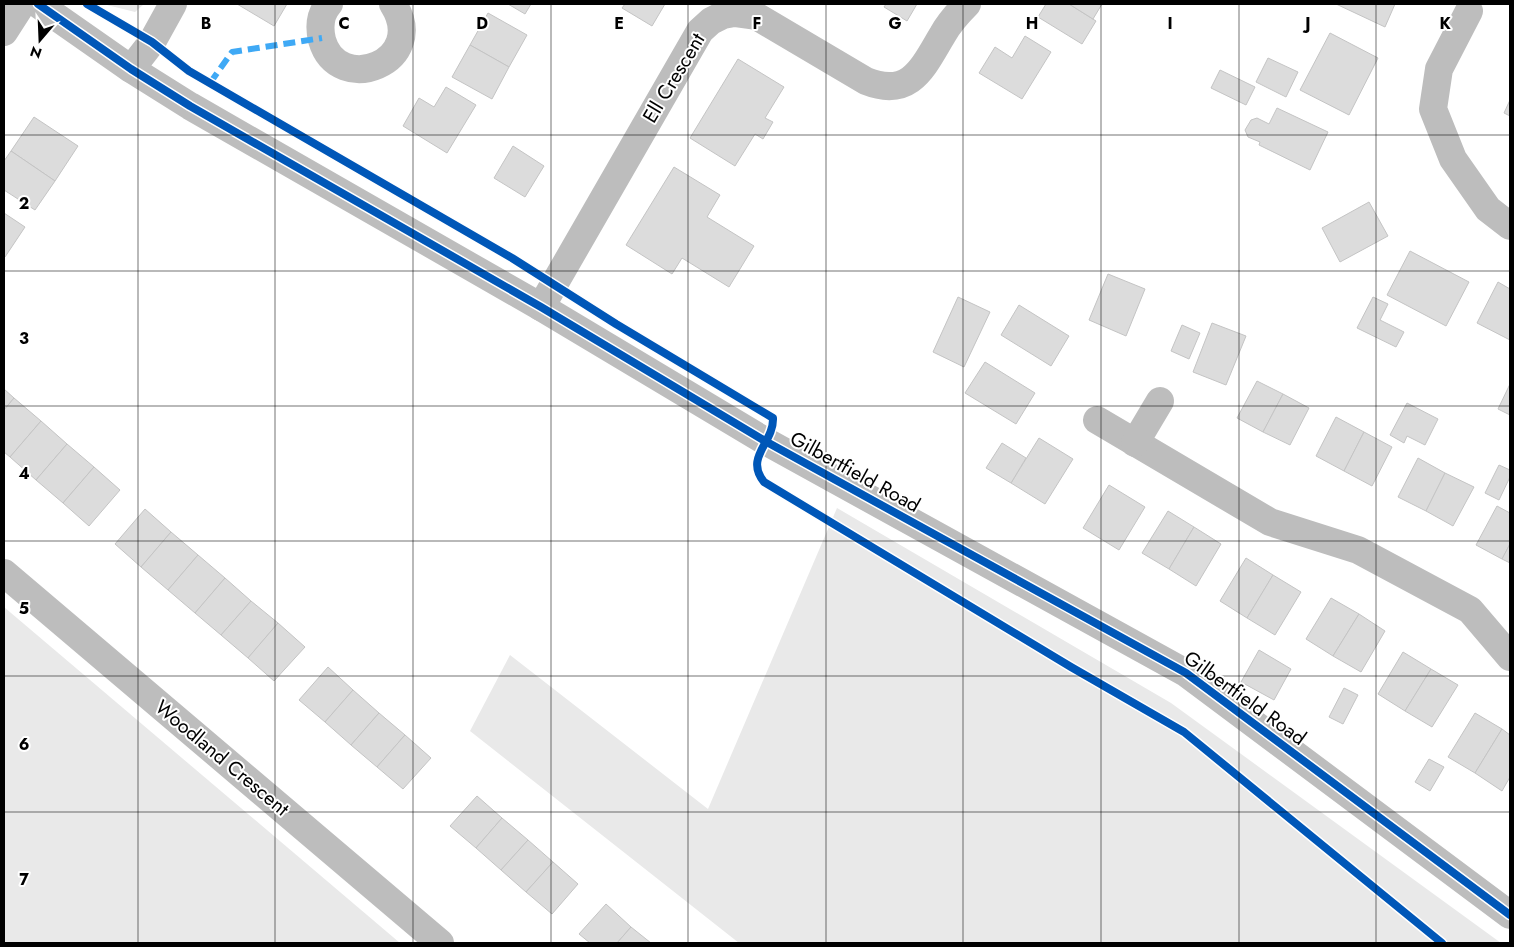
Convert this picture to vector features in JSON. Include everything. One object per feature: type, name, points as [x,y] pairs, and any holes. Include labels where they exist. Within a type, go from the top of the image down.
[{"type":"street","points":[[4,32],[22,4]]},
{"type":"street","name":"Gilbertfield Road","points":[[38,4],[131,69],[190,106],[541,306],[765,441],[1186,673],[1510,915]]},
{"type":"street","points":[[131,69],[152,42],[173,4]]},
{"type":"street","points":[[329,4],[321,20],[320,33],[324,46],[331,56],[341,64],[355,69],[369,69],[382,64],[393,54],[400,42],[402,28],[400,14],[393,4]]},
{"type":"street","name":"Ell Crescent","points":[[541,306],[700,31],[711,21],[734,13],[756,16],[866,81],[886,87],[907,82],[916,76],[944,32],[967,4]]},
{"type":"street","points":[[1469,11],[1439,69],[1433,109],[1453,159],[1488,209],[1510,226]]},
{"type":"street","points":[[1135,443],[1160,401]]},
{"type":"street","points":[[1097,420],[1270,522],[1358,550],[1470,610],[1510,657]]},
{"type":"street","name":"Woodland Crescent","points":[[4,573],[440,943]]},
{"type":"shaded area","points":[[103,4],[144,4],[135,12]]},
{"type":"shaded area","points":[[837,508],[1171,703],[1501,943],[739,943],[470,731],[510,655],[708,809]]},
{"type":"shaded area","points":[[4,607],[400,943],[4,943]]},
{"type":"building","points":[[237,4],[287,4],[274,26]]},
{"type":"building","points":[[508,4],[531,4],[525,14]]},
{"type":"building","points":[[625,4],[665,4],[652,26],[622,8]]},
{"type":"building","points":[[886,4],[917,4],[907,21],[884,7]]},
{"type":"building","points":[[1046,4],[1069,4],[1096,21],[1082,44],[1038,17]]},
{"type":"building","points":[[1069,4],[1102,4],[1093,19]]},
{"type":"building","points":[[1336,4],[1395,4],[1385,27]]},
{"type":"building","points":[[488,13],[527,35],[509,67],[470,45]]},
{"type":"building","points":[[1330,33],[1378,58],[1349,115],[1300,90]]},
{"type":"building","points":[[1025,36],[1051,52],[1022,99],[979,73],[995,47],[1012,58]]},
{"type":"building","points":[[470,45],[509,67],[492,99],[452,77]]},
{"type":"building","points":[[1268,58],[1298,72],[1286,97],[1256,82]]},
{"type":"building","points":[[738,59],[784,87],[765,118],[773,122],[763,139],[755,134],[735,166],[690,138]]},
{"type":"building","points":[[1220,70],[1255,87],[1246,105],[1211,88]]},
{"type":"building","points":[[446,87],[476,105],[447,153],[403,126],[419,98],[434,107]]},
{"type":"building","points":[[1510,100],[1510,116],[1504,113]]},
{"type":"building","points":[[1277,108],[1328,132],[1310,170],[1259,145],[1260,142],[1248,137],[1245,130],[1251,120],[1257,118],[1269,124]]},
{"type":"building","points":[[34,117],[78,146],[55,181],[11,151]]},
{"type":"building","points":[[513,146],[544,166],[525,197],[494,178]]},
{"type":"building","points":[[11,151],[55,181],[35,210],[4,190],[4,161]]},
{"type":"building","points":[[674,167],[720,195],[707,217],[754,246],[729,287],[682,258],[672,274],[626,245]]},
{"type":"building","points":[[1369,202],[1388,236],[1340,262],[1322,228]]},
{"type":"building","points":[[4,213],[25,227],[5,257],[4,256]]},
{"type":"building","points":[[1410,251],[1469,282],[1446,326],[1387,295]]},
{"type":"building","points":[[1108,274],[1145,289],[1126,336],[1089,320]]},
{"type":"building","points":[[1498,282],[1510,289],[1510,340],[1477,323]]},
{"type":"building","points":[[958,297],[990,312],[964,367],[933,352]]},
{"type":"building","points":[[1373,297],[1388,304],[1380,320],[1404,332],[1396,347],[1357,328]]},
{"type":"building","points":[[1019,305],[1069,336],[1051,366],[1001,335]]},
{"type":"building","points":[[1212,323],[1246,336],[1226,385],[1193,372]]},
{"type":"building","points":[[1182,325],[1200,333],[1189,359],[1171,351]]},
{"type":"building","points":[[985,362],[1035,393],[1016,424],[965,393]]},
{"type":"building","points":[[1257,381],[1283,394],[1263,432],[1237,418]]},
{"type":"building","points":[[1510,384],[1510,415],[1498,409]]},
{"type":"building","points":[[4,389],[14,398],[4,410]]},
{"type":"building","points":[[1283,394],[1309,408],[1290,445],[1263,432]]},
{"type":"building","points":[[14,398],[41,421],[10,457],[4,452],[4,410]]},
{"type":"building","points":[[1407,403],[1438,419],[1425,445],[1407,436],[1404,443],[1390,435]]},
{"type":"building","points":[[1336,417],[1364,432],[1344,471],[1316,456]]},
{"type":"building","points":[[41,421],[67,444],[36,480],[10,457]]},
{"type":"building","points":[[1364,432],[1392,447],[1372,486],[1344,471]]},
{"type":"building","points":[[1039,438],[1073,459],[1045,504],[1011,483]]},
{"type":"building","points":[[1002,443],[1026,458],[1011,483],[986,468]]},
{"type":"building","points":[[67,444],[94,467],[63,503],[36,480]]},
{"type":"building","points":[[1418,458],[1445,473],[1426,511],[1398,497]]},
{"type":"building","points":[[1499,465],[1510,470],[1510,477],[1499,500],[1485,493]]},
{"type":"building","points":[[94,467],[120,490],[89,526],[63,503]]},
{"type":"building","points":[[1445,473],[1474,487],[1453,526],[1426,511]]},
{"type":"building","points":[[1109,485],[1145,507],[1119,550],[1083,528]]},
{"type":"building","points":[[1497,506],[1510,513],[1510,544],[1502,559],[1476,545]]},
{"type":"building","points":[[145,509],[171,532],[141,567],[115,544]]},
{"type":"building","points":[[1168,511],[1194,527],[1169,569],[1142,553]]},
{"type":"building","points":[[1194,527],[1221,544],[1196,586],[1169,569]]},
{"type":"building","points":[[171,532],[198,555],[168,590],[141,567]]},
{"type":"building","points":[[1510,544],[1510,563],[1502,559]]},
{"type":"building","points":[[198,555],[225,578],[195,613],[168,590]]},
{"type":"building","points":[[1246,558],[1273,575],[1247,618],[1220,601]]},
{"type":"building","points":[[1273,575],[1301,592],[1275,635],[1247,618]]},
{"type":"building","points":[[225,578],[251,601],[221,635],[195,613]]},
{"type":"building","points":[[1331,598],[1359,614],[1333,656],[1306,639]]},
{"type":"building","points":[[251,601],[278,623],[248,658],[221,635]]},
{"type":"building","points":[[1359,614],[1385,631],[1361,672],[1333,656]]},
{"type":"building","points":[[278,623],[305,647],[274,681],[248,658]]},
{"type":"building","points":[[1259,650],[1291,669],[1274,700],[1241,682]]},
{"type":"building","points":[[1403,652],[1431,669],[1405,711],[1378,694]]},
{"type":"building","points":[[328,667],[353,690],[325,722],[299,700]]},
{"type":"building","points":[[1431,669],[1458,685],[1432,727],[1405,711]]},
{"type":"building","points":[[1344,688],[1358,695],[1343,724],[1329,717]]},
{"type":"building","points":[[353,690],[379,713],[351,745],[325,722]]},
{"type":"building","points":[[379,713],[405,735],[377,767],[351,745]]},
{"type":"building","points":[[1475,713],[1502,729],[1475,773],[1448,757]]},
{"type":"building","points":[[1502,729],[1510,735],[1510,777],[1502,791],[1475,773]]},
{"type":"building","points":[[405,735],[431,758],[403,789],[377,767]]},
{"type":"building","points":[[1429,759],[1444,767],[1430,791],[1415,782]]},
{"type":"building","points":[[477,796],[502,818],[476,848],[450,826]]},
{"type":"building","points":[[502,818],[528,840],[501,870],[476,848]]},
{"type":"building","points":[[528,840],[553,862],[526,892],[501,870]]},
{"type":"building","points":[[553,862],[578,884],[552,914],[526,892]]},
{"type":"building","points":[[606,904],[631,927],[617,943],[590,943],[579,934]]},
{"type":"building","points":[[631,927],[651,943],[617,943]]},
{"type":"marked path","points":[[210,83],[232,52],[322,38]]},
{"type":"cycle path","points":[[38,4],[131,69],[190,106],[541,307],[765,441],[1186,673],[1510,915]]},
{"type":"cycle path","points":[[87,4],[152,42],[189,71],[512,258],[616,324],[773,418],[769,435],[758,457],[757,465],[764,482],[1071,667],[1184,732],[1442,943]]}]
